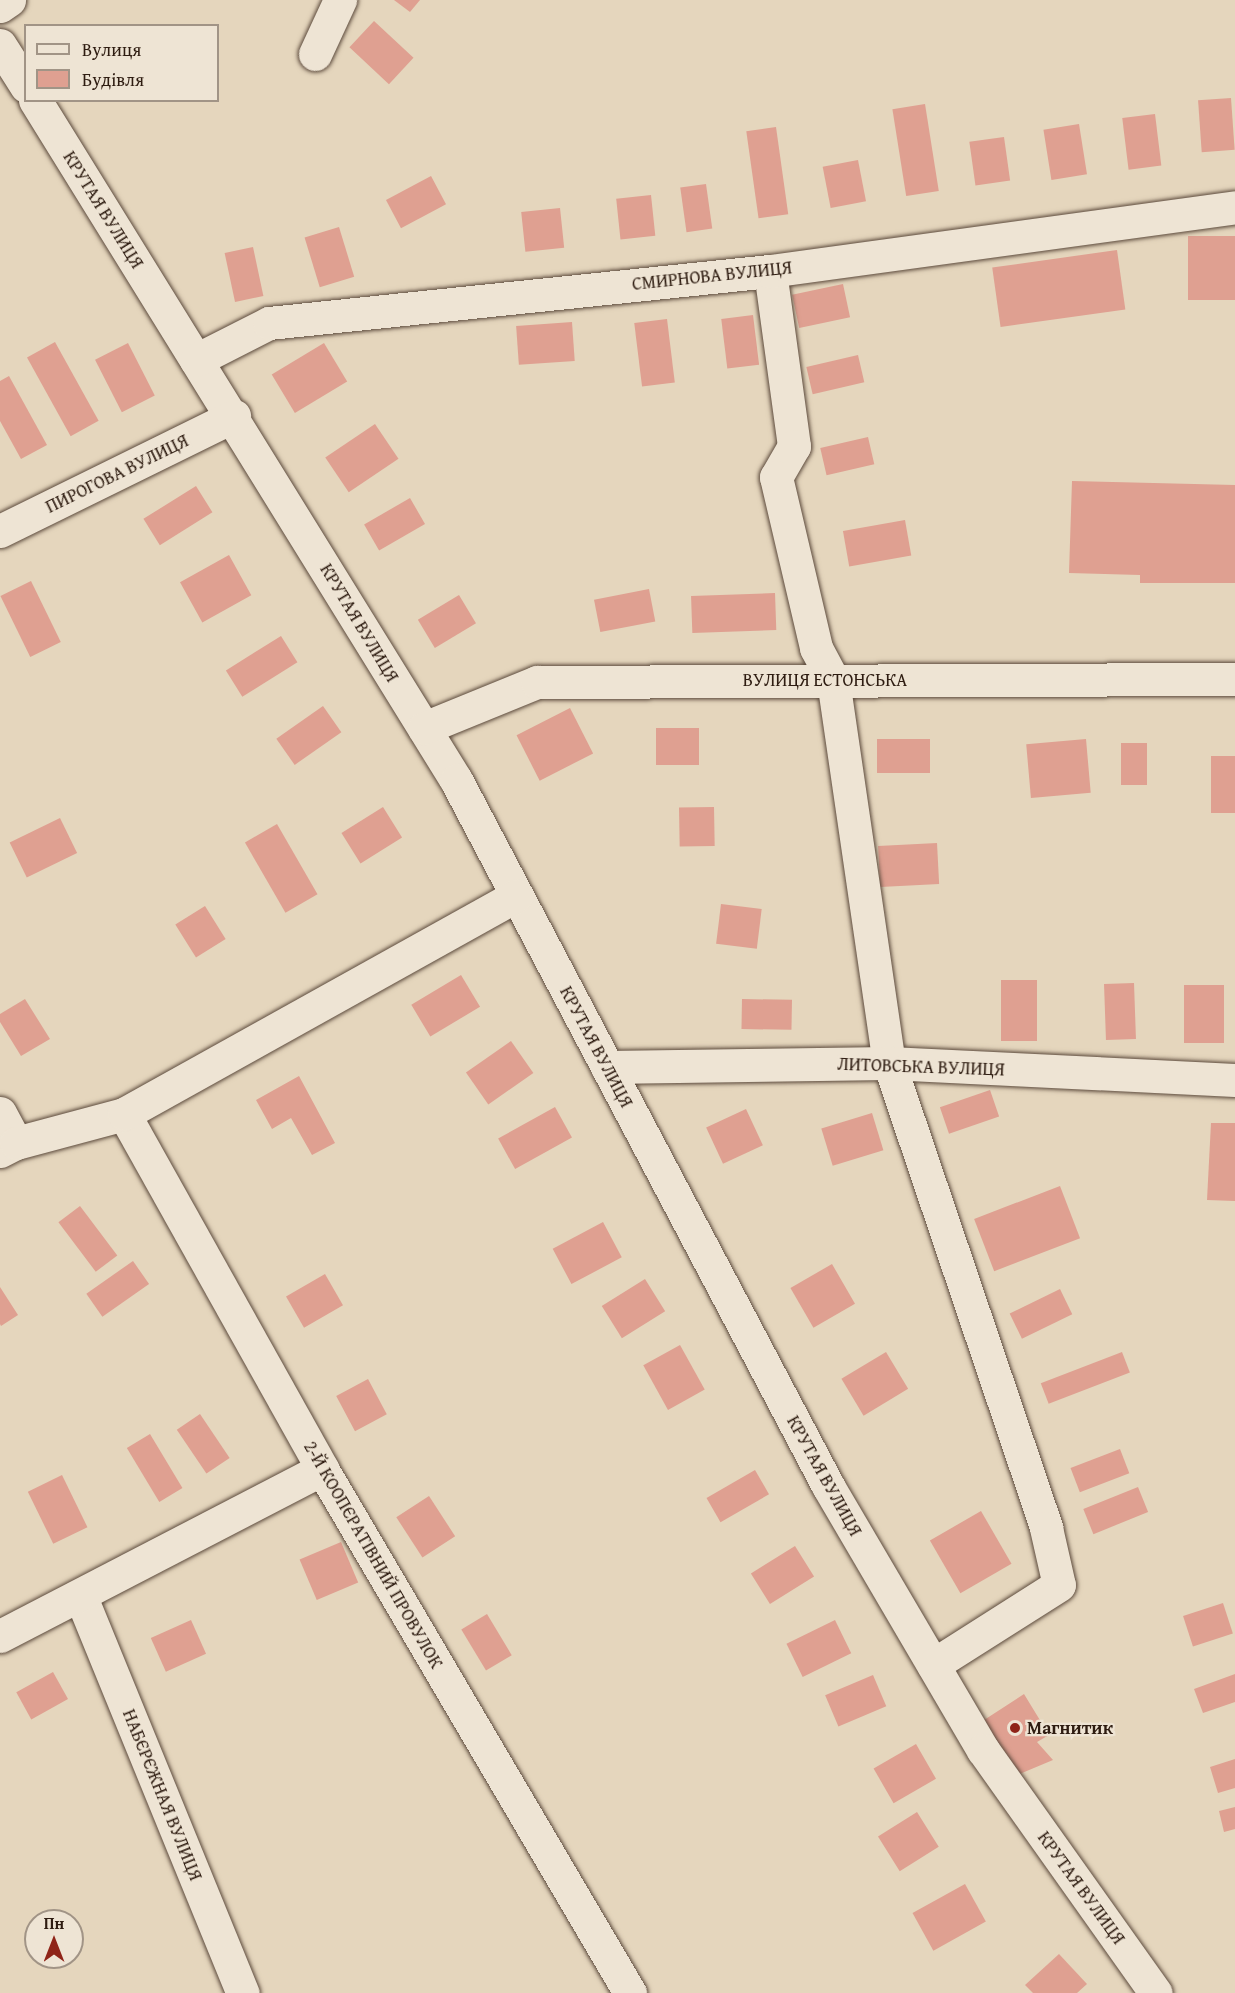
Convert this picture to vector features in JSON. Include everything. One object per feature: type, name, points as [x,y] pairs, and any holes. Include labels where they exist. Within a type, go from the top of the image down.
[{"type":"street","points":[[0,6],[9,0]]},
{"type":"street","points":[[315,54],[340,0]]},
{"type":"street","points":[[0,45],[24,83]]},
{"type":"street","name":"КРУТАЯ ВУЛИЦЯ","points":[[36,102],[196,360],[234,416],[424,728],[516,896],[828,1486],[983,1750],[1156,1993]]},
{"type":"street","name":"СМИРНОВА ВУЛИЦЯ","points":[[196,360],[269,323],[770,271],[1235,207]]},
{"type":"street","points":[[770,271],[794,446],[776,477],[816,648],[833,680],[889,1063],[1046,1528],[1059,1585],[933,1665]]},
{"type":"street","name":"ПИРОГОВА ВУЛИЦЯ","points":[[0,531],[234,416]]},
{"type":"street","name":"ВУЛИЦЯ ЕСТОНСЬКА","points":[[424,728],[537,682],[1235,679]]},
{"type":"street","points":[[0,1113],[8,1147],[124,1114],[516,896]]},
{"type":"street","name":"ЛИТОВСЬКА ВУЛИЦЯ","points":[[607,1067],[889,1063],[1235,1080]]},
{"type":"street","name":"2-Й КООПЄРАТІВНИЙ ПРОВУЛОК","points":[[124,1114],[322,1469],[630,1993]]},
{"type":"street","points":[[0,1636],[81,1597],[322,1469]]},
{"type":"street","name":"НАБЄРЄЖНАЯ ВУЛИЦЯ","points":[[81,1597],[243,1993]]},
{"type":"building","points":[[394,0],[420,0],[410,12]]},
{"type":"building","points":[[374,21],[413,58],[389,84],[349,47]]},
{"type":"building","points":[[1231,98],[1235,150],[1202,152],[1198,100]]},
{"type":"building","points":[[925,104],[939,191],[906,196],[892,109]]},
{"type":"building","points":[[1155,114],[1161,166],[1129,170],[1122,118]]},
{"type":"building","points":[[1079,124],[1087,174],[1051,180],[1043,130]]},
{"type":"building","points":[[776,127],[788,214],[759,218],[746,131]]},
{"type":"building","points":[[1004,137],[1010,181],[975,185],[969,142]]},
{"type":"building","points":[[858,160],[866,201],[831,208],[823,167]]},
{"type":"building","points":[[431,176],[446,204],[401,228],[386,200]]},
{"type":"building","points":[[706,184],[712,229],[687,232],[680,188]]},
{"type":"building","points":[[651,195],[655,236],[620,239],[616,199]]},
{"type":"building","points":[[560,208],[564,248],[525,252],[521,212]]},
{"type":"building","points":[[339,227],[354,277],[320,287],[305,238]]},
{"type":"building","points":[[1188,236],[1235,236],[1235,300],[1188,300]]},
{"type":"building","points":[[253,247],[263,296],[235,302],[225,253]]},
{"type":"building","points":[[1117,250],[1125,309],[1001,327],[992,268]]},
{"type":"building","points":[[843,284],[850,317],[799,328],[792,295]]},
{"type":"building","points":[[753,315],[759,365],[727,369],[721,319]]},
{"type":"building","points":[[667,319],[675,383],[642,387],[634,323]]},
{"type":"building","points":[[572,322],[575,361],[519,365],[516,326]]},
{"type":"building","points":[[55,342],[99,421],[71,436],[27,358]]},
{"type":"building","points":[[128,343],[155,396],[122,412],[95,360]]},
{"type":"building","points":[[324,343],[347,382],[295,413],[272,374]]},
{"type":"building","points":[[858,355],[864,382],[813,394],[806,367]]},
{"type":"building","points":[[9,376],[47,445],[21,459],[0,421],[0,381]]},
{"type":"building","points":[[375,424],[398,459],[349,492],[325,458]]},
{"type":"building","points":[[868,437],[874,464],[827,475],[820,448]]},
{"type":"building","points":[[1072,481],[1235,485],[1235,583],[1140,583],[1140,575],[1069,573]]},
{"type":"building","points":[[196,486],[212,512],[160,545],[143,519]]},
{"type":"building","points":[[410,498],[425,524],[379,550],[364,524]]},
{"type":"building","points":[[905,520],[911,555],[849,566],[843,531]]},
{"type":"building","points":[[229,555],[251,595],[202,622],[180,582]]},
{"type":"building","points":[[31,581],[61,642],[30,657],[0,596]]},
{"type":"building","points":[[649,589],[655,621],[600,632],[594,600]]},
{"type":"building","points":[[775,593],[776,630],[692,633],[691,596]]},
{"type":"building","points":[[459,595],[476,623],[435,648],[418,620]]},
{"type":"building","points":[[281,636],[297,662],[242,697],[226,670]]},
{"type":"building","points":[[323,706],[341,732],[295,765],[276,739]]},
{"type":"building","points":[[570,708],[593,753],[540,781],[517,735]]},
{"type":"building","points":[[656,728],[699,728],[699,765],[656,765]]},
{"type":"building","points":[[877,739],[930,739],[930,773],[877,773]]},
{"type":"building","points":[[1086,739],[1091,793],[1031,798],[1026,744]]},
{"type":"building","points":[[1121,743],[1147,743],[1147,785],[1121,785]]},
{"type":"building","points":[[1211,756],[1235,756],[1235,813],[1211,813]]},
{"type":"building","points":[[383,807],[402,838],[361,863],[341,833]]},
{"type":"building","points":[[714,807],[715,846],[680,847],[679,808]]},
{"type":"building","points":[[60,818],[77,853],[27,878],[10,843]]},
{"type":"building","points":[[277,824],[318,894],[285,913],[245,842]]},
{"type":"building","points":[[937,843],[939,884],[880,887],[878,846]]},
{"type":"building","points":[[721,904],[762,909],[757,949],[716,944]]},
{"type":"building","points":[[205,906],[226,939],[196,958],[175,925]]},
{"type":"building","points":[[461,975],[480,1007],[430,1037],[411,1005]]},
{"type":"building","points":[[1001,980],[1037,980],[1037,1041],[1001,1041]]},
{"type":"building","points":[[1134,983],[1136,1039],[1106,1040],[1104,984]]},
{"type":"building","points":[[1184,985],[1224,985],[1224,1043],[1184,1043]]},
{"type":"building","points":[[25,999],[50,1039],[21,1056],[0,1022],[0,1014]]},
{"type":"building","points":[[742,999],[792,1000],[791,1030],[741,1029]]},
{"type":"building","points":[[511,1041],[533,1073],[488,1104],[466,1073]]},
{"type":"building","points":[[299,1076],[335,1143],[312,1155],[291,1118],[272,1129],[256,1100]]},
{"type":"building","points":[[990,1090],[999,1116],[949,1134],[940,1107]]},
{"type":"building","points":[[555,1107],[572,1138],[515,1169],[498,1139]]},
{"type":"building","points":[[746,1109],[763,1145],[723,1164],[706,1128]]},
{"type":"building","points":[[872,1113],[883,1150],[833,1166],[821,1128]]},
{"type":"building","points":[[1211,1123],[1235,1123],[1235,1201],[1207,1200]]},
{"type":"building","points":[[1060,1186],[1080,1238],[994,1271],[974,1219]]},
{"type":"building","points":[[80,1206],[117,1256],[96,1272],[58,1222]]},
{"type":"building","points":[[603,1222],[622,1257],[571,1284],[553,1249]]},
{"type":"building","points":[[133,1261],[149,1284],[102,1317],[86,1294]]},
{"type":"building","points":[[832,1264],[855,1304],[813,1328],[790,1288]]},
{"type":"building","points":[[325,1274],[343,1305],[304,1328],[286,1296]]},
{"type":"building","points":[[645,1279],[665,1311],[622,1338],[602,1306]]},
{"type":"building","points":[[0,1287],[18,1315],[1,1326],[0,1324]]},
{"type":"building","points":[[1060,1289],[1072,1314],[1022,1339],[1010,1314]]},
{"type":"building","points":[[680,1345],[705,1390],[668,1410],[643,1365]]},
{"type":"building","points":[[886,1352],[908,1389],[864,1416],[841,1379]]},
{"type":"building","points":[[1122,1352],[1130,1373],[1049,1404],[1041,1383]]},
{"type":"building","points":[[368,1379],[387,1414],[355,1431],[336,1396]]},
{"type":"building","points":[[200,1414],[230,1458],[206,1474],[177,1430]]},
{"type":"building","points":[[150,1434],[182,1488],[159,1502],[127,1448]]},
{"type":"building","points":[[1120,1449],[1129,1473],[1080,1492],[1071,1468]]},
{"type":"building","points":[[755,1470],[769,1494],[721,1522],[707,1498]]},
{"type":"building","points":[[62,1475],[87,1527],[53,1544],[28,1492]]},
{"type":"building","points":[[1138,1487],[1148,1512],[1093,1534],[1083,1509]]},
{"type":"building","points":[[429,1496],[455,1536],[422,1557],[396,1517]]},
{"type":"building","points":[[981,1511],[1012,1564],[960,1593],[930,1540]]},
{"type":"building","points":[[341,1542],[358,1583],[317,1600],[300,1560]]},
{"type":"building","points":[[795,1546],[814,1577],[770,1604],[751,1574]]},
{"type":"building","points":[[1223,1603],[1233,1633],[1193,1646],[1183,1616]]},
{"type":"building","points":[[487,1614],[512,1655],[486,1671],[461,1629]]},
{"type":"building","points":[[191,1620],[206,1654],[166,1672],[151,1638]]},
{"type":"building","points":[[835,1620],[851,1653],[803,1677],[786,1644]]},
{"type":"building","points":[[53,1672],[68,1699],[31,1719],[16,1692]]},
{"type":"building","points":[[1235,1674],[1235,1702],[1203,1713],[1194,1689]]},
{"type":"building","points":[[873,1675],[886,1706],[838,1727],[825,1695]]},
{"type":"building","name":"Магнитик","points":[[1024,1694],[1049,1735],[1037,1742],[1053,1760],[1015,1776],[981,1722]]},
{"type":"building","points":[[916,1744],[936,1779],[894,1803],[874,1768]]},
{"type":"building","points":[[1235,1759],[1235,1788],[1218,1793],[1210,1767]]},
{"type":"building","points":[[1235,1807],[1235,1829],[1224,1832],[1219,1811]]},
{"type":"building","points":[[917,1812],[939,1847],[900,1871],[878,1836]]},
{"type":"building","points":[[965,1884],[986,1922],[933,1951],[913,1913]]},
{"type":"building","points":[[1059,1954],[1087,1984],[1077,1993],[1033,1993],[1025,1985]]},
{"type":"place","name":"Магнитик","points":[[1015,1728]]}]
